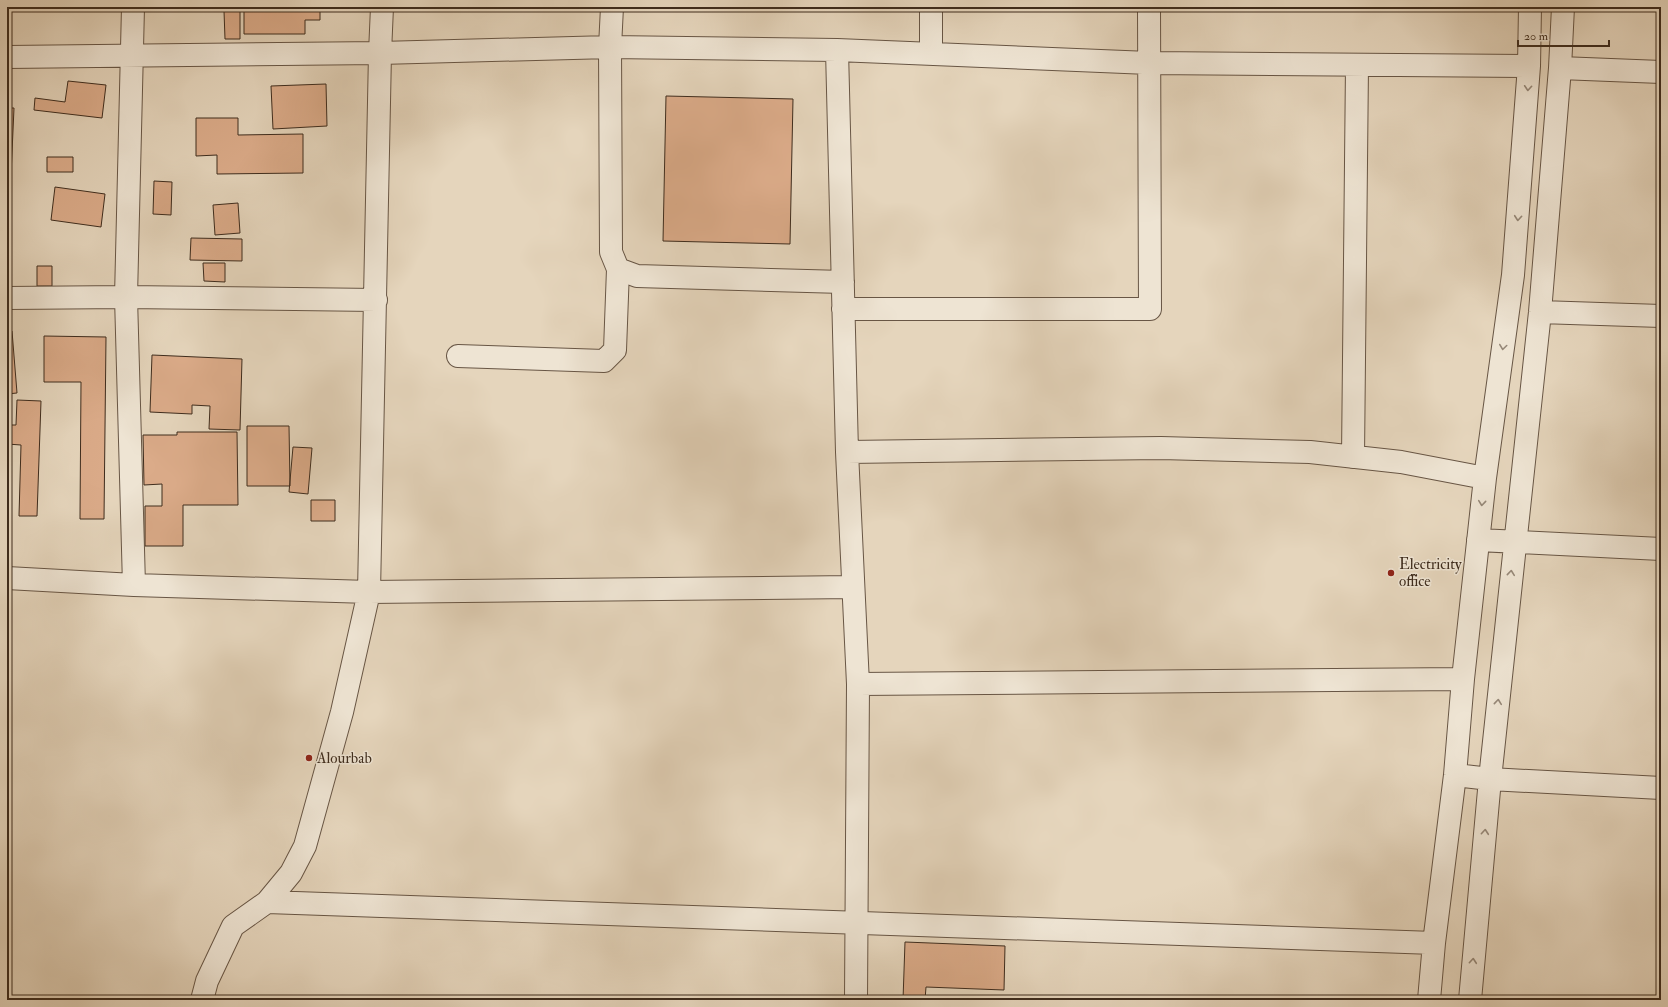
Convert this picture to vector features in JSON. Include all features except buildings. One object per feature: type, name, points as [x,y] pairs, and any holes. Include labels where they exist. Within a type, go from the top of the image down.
[{"type":"street","points":[[133,7],[126,297],[134,585]]},
{"type":"street","points":[[202,1000],[207,981],[233,926],[267,902],[291,872],[305,846],[342,712],[369,592],[382,7]]},
{"type":"street","points":[[458,356],[604,361],[615,350],[618,269],[610,252],[610,47],[612,7]]},
{"type":"street","points":[[931,7],[931,54]]},
{"type":"street","points":[[843,309],[1150,309],[1149,7]]},
{"type":"street","points":[[1429,1000],[1434,943],[1454,775],[1484,478],[1513,275],[1529,66],[1530,7]]},
{"type":"street","points":[[1470,1000],[1490,779],[1514,542],[1540,312],[1560,68],[1563,7]]},
{"type":"street","points":[[7,57],[380,53],[610,47],[837,50],[1149,63],[1529,66]]},
{"type":"street","points":[[837,50],[843,309],[858,684],[856,1000]]},
{"type":"street","points":[[1353,456],[1357,65]]},
{"type":"street","points":[[1560,68],[1661,72]]},
{"type":"street","points":[[618,269],[636,276],[843,282]]},
{"type":"street","points":[[7,298],[126,297],[376,300]]},
{"type":"street","points":[[1540,312],[1661,316]]},
{"type":"street","points":[[848,452],[1161,448],[1310,452],[1401,462],[1484,478]]},
{"type":"street","points":[[1478,540],[1661,549]]},
{"type":"street","points":[[7,578],[134,585],[369,592],[853,587]]},
{"type":"street","points":[[858,684],[1463,679]]},
{"type":"street","points":[[1454,775],[1490,779],[1661,788]]},
{"type":"street","points":[[267,902],[1434,943]]},
{"type":"place","name":"Electricity office","points":[[1391,573]]},
{"type":"place","name":"Alourbab","points":[[309,758]]}]
